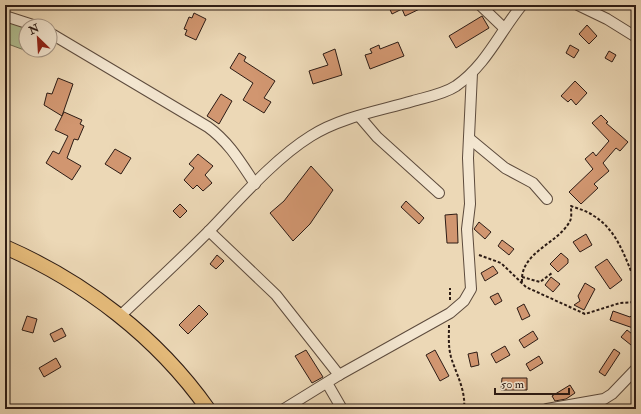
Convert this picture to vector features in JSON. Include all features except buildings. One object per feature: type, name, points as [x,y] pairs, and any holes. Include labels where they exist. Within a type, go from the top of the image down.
[{"type":"highway","points":[[5,247],[62,276],[120,316],[177,368],[208,409]]},
{"type":"street","points":[[480,5],[504,28]]},
{"type":"street","points":[[120,316],[209,231],[255,184],[311,136],[331,126],[359,116],[437,94],[454,87],[472,73],[487,57],[504,28],[522,5]]},
{"type":"street","points":[[578,5],[606,19],[636,37]]},
{"type":"street","points":[[5,16],[18,20]]},
{"type":"street","points":[[58,38],[208,127],[222,137],[255,184]]},
{"type":"street","points":[[284,409],[339,375],[450,312],[464,301],[472,289],[467,229],[470,204],[468,158],[472,73]]},
{"type":"street","points":[[359,116],[377,137],[439,193]]},
{"type":"street","points":[[470,139],[505,168],[533,183],[547,199]]},
{"type":"street","points":[[209,231],[276,295],[339,375]]},
{"type":"street","points":[[547,409],[604,399],[612,394],[636,368]]},
{"type":"street","points":[[327,383],[342,409]]},
{"type":"path","points":[[522,282],[522,274],[534,254],[564,230],[571,220],[571,206],[593,215],[608,227],[618,242],[636,283]]},
{"type":"path","points":[[470,253],[487,257],[500,263],[526,286],[585,314],[620,303],[636,302]]},
{"type":"path","points":[[522,277],[540,282],[552,273]]},
{"type":"path","points":[[450,312],[449,344],[464,395],[464,409]]},
{"type":"green space","points":[[5,21],[18,25],[18,48],[8,44],[5,52]]}]
